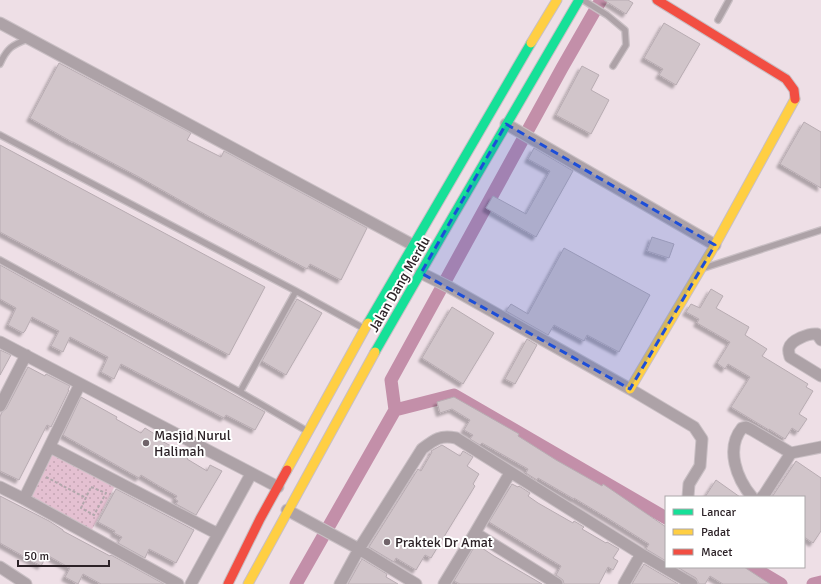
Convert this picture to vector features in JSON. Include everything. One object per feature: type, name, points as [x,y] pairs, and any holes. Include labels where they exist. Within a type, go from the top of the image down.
[{"type":"main road","name":"Jalan Dang Merdu","points":[[248,584],[325,441],[421,273],[529,46],[557,0]]},
{"type":"main road","name":"Jalan Dang Merdu","points":[[228,584],[260,519],[413,245],[479,153],[506,124],[579,0]]},
{"type":"main road","points":[[630,389],[715,245],[795,99],[794,90],[786,79],[657,0]]},
{"type":"street","points":[[0,23],[413,245]]},
{"type":"street","points":[[506,124],[715,245]]},
{"type":"street","points":[[421,273],[449,287],[630,389],[694,427],[702,439],[700,466],[689,484],[688,496]]},
{"type":"street","points":[[821,340],[817,334],[811,334],[793,342],[789,346],[788,352],[790,357],[821,376]]},
{"type":"street","points":[[0,342],[278,487]]},
{"type":"street","points":[[0,406],[26,355]]},
{"type":"street","points":[[24,499],[80,384]]},
{"type":"street","points":[[751,496],[743,486],[735,464],[734,442],[742,428],[746,427],[752,430],[791,453],[821,447]]},
{"type":"street","points":[[340,584],[359,549],[422,449],[433,440],[445,436],[456,438],[510,473],[692,584]]},
{"type":"street","points":[[50,446],[218,534]]},
{"type":"street","points":[[763,496],[791,453]]},
{"type":"street","points":[[444,584],[510,473]]},
{"type":"street","points":[[191,584],[251,474]]},
{"type":"street","points":[[0,487],[178,584]]},
{"type":"street","points":[[287,510],[359,549],[416,584]]},
{"type":"street","points":[[475,533],[556,584]]},
{"type":"street","points":[[624,584],[641,554]]},
{"type":"street","points":[[0,567],[26,584]]},
{"type":"lane","points":[[582,0],[607,15],[625,30],[626,45],[613,66]]},
{"type":"lane","points":[[718,20],[729,0]]},
{"type":"lane","points":[[0,64],[5,53],[15,44],[29,39]]},
{"type":"lane","points":[[0,135],[296,291],[365,330]]},
{"type":"lane","points":[[700,270],[821,230]]},
{"type":"lane","points":[[0,260],[240,392],[309,432]]},
{"type":"lane","points":[[240,392],[296,291]]},
{"type":"path","points":[[37,473],[86,498]]},
{"type":"path","points":[[91,487],[106,493],[94,516],[81,508],[86,498],[91,487]]},
{"type":"highlighted area","points":[[506,124],[715,245],[630,389],[421,273]]},
{"type":"shaded area","points":[[50,447],[117,482],[89,535],[24,499]]},
{"type":"building","points":[[604,0],[628,0],[633,3],[626,14]]},
{"type":"building","points":[[664,23],[700,44],[676,85],[659,75],[663,69],[644,58]]},
{"type":"building","points":[[59,63],[191,133],[187,140],[221,157],[224,151],[367,228],[341,280],[310,264],[307,269],[30,118]]},
{"type":"building","points":[[582,66],[599,75],[591,90],[609,100],[591,134],[556,115]]},
{"type":"building","points":[[804,122],[821,132],[821,188],[780,164]]},
{"type":"building","points":[[0,145],[265,287],[229,355],[0,232]]},
{"type":"building","points":[[534,148],[573,171],[536,237],[486,208],[493,196],[526,214],[550,171],[528,159]]},
{"type":"building","points":[[652,237],[674,244],[669,258],[647,251]]},
{"type":"building","points":[[564,248],[650,295],[619,352],[587,335],[584,341],[554,325],[548,335],[506,311],[511,304],[528,314]]},
{"type":"building","points":[[0,265],[265,412],[255,430],[226,415],[224,418],[121,364],[114,379],[101,372],[108,357],[70,337],[63,352],[51,346],[59,331],[32,317],[23,333],[8,325],[16,308],[0,299]]},
{"type":"building","points":[[711,289],[723,296],[716,308],[749,327],[745,335],[767,349],[762,356],[808,384],[806,387],[813,391],[799,414],[807,419],[798,432],[792,428],[785,439],[731,407],[750,377],[728,364],[725,369],[717,363],[730,342],[697,323],[699,319],[686,312],[691,304],[700,308]]},
{"type":"building","points":[[297,299],[322,313],[286,375],[262,361]]},
{"type":"building","points":[[452,307],[494,333],[463,384],[422,358]]},
{"type":"building","points":[[527,339],[537,345],[515,384],[505,379]]},
{"type":"building","points":[[0,350],[11,355],[0,375]]},
{"type":"building","points":[[28,367],[70,386],[51,427],[47,425],[19,480],[0,471],[0,417],[2,412],[6,409]]},
{"type":"building","points":[[81,397],[117,417],[116,419],[141,433],[145,428],[161,438],[160,440],[189,456],[187,459],[207,471],[210,465],[222,471],[196,515],[176,504],[178,501],[175,499],[177,496],[141,475],[139,478],[63,435]]},
{"type":"building","points":[[454,397],[519,434],[518,436],[556,460],[602,486],[603,484],[665,526],[665,560],[646,549],[649,544],[609,519],[538,478],[537,480],[526,473],[528,469],[482,443],[480,445],[470,439],[473,435],[464,430],[470,420],[452,409],[440,413],[437,402]]},
{"type":"building","points":[[442,445],[460,456],[463,451],[473,457],[467,466],[479,474],[473,484],[475,486],[431,558],[425,555],[416,570],[396,558],[394,562],[369,547],[418,469],[421,471],[432,452],[431,451]]},
{"type":"building","points":[[796,461],[821,478],[821,531],[813,543],[805,538],[805,496],[773,496]]},
{"type":"building","points":[[716,480],[739,496],[706,496]]},
{"type":"building","points":[[512,484],[518,487],[519,486],[530,493],[528,496],[538,503],[573,523],[574,521],[584,527],[582,529],[619,549],[613,558],[618,561],[613,570],[608,567],[599,584],[564,584],[563,580],[556,575],[561,566],[489,522]]},
{"type":"building","points":[[116,489],[194,530],[176,563],[149,549],[145,558],[118,543],[122,537],[114,533],[115,531],[98,522]]},
{"type":"building","points":[[0,496],[164,584],[101,584],[83,574],[78,584],[65,577],[70,568],[47,555],[41,566],[0,543]]},
{"type":"building","points":[[476,544],[542,584],[460,584],[454,581]]},
{"type":"building","points":[[362,559],[387,574],[386,577],[398,584],[348,584]]},
{"type":"building","points":[[644,564],[678,584],[632,584]]},
{"type":"building","points":[[679,568],[746,568],[770,584],[723,584],[710,576],[705,584],[699,584],[696,578]]},
{"type":"waterway","points":[[296,584],[395,410],[391,380],[562,68],[601,0]]},
{"type":"waterway","points":[[395,410],[454,395],[665,517]]},
{"type":"waterway","points":[[754,568],[781,584]]},
{"type":"waterway","points":[[813,584],[821,582]]},
{"type":"traffic: fast","points":[[375,352],[579,0]]},
{"type":"traffic: fast","points":[[368,323],[531,43]]},
{"type":"traffic: slow","points":[[531,43],[557,0]]},
{"type":"traffic: slow","points":[[630,389],[715,245],[795,99]]},
{"type":"traffic: slow","points":[[287,470],[368,323]]},
{"type":"traffic: slow","points":[[248,584],[375,352]]},
{"type":"traffic: jam","points":[[657,0],[786,79],[794,90],[795,99]]},
{"type":"traffic: jam","points":[[228,584],[260,519],[287,470]]},
{"type":"place","name":"Masjid Nurul Halimah","points":[[146,443]]},
{"type":"place","name":"Praktek Dr Amat","points":[[387,542]]}]
